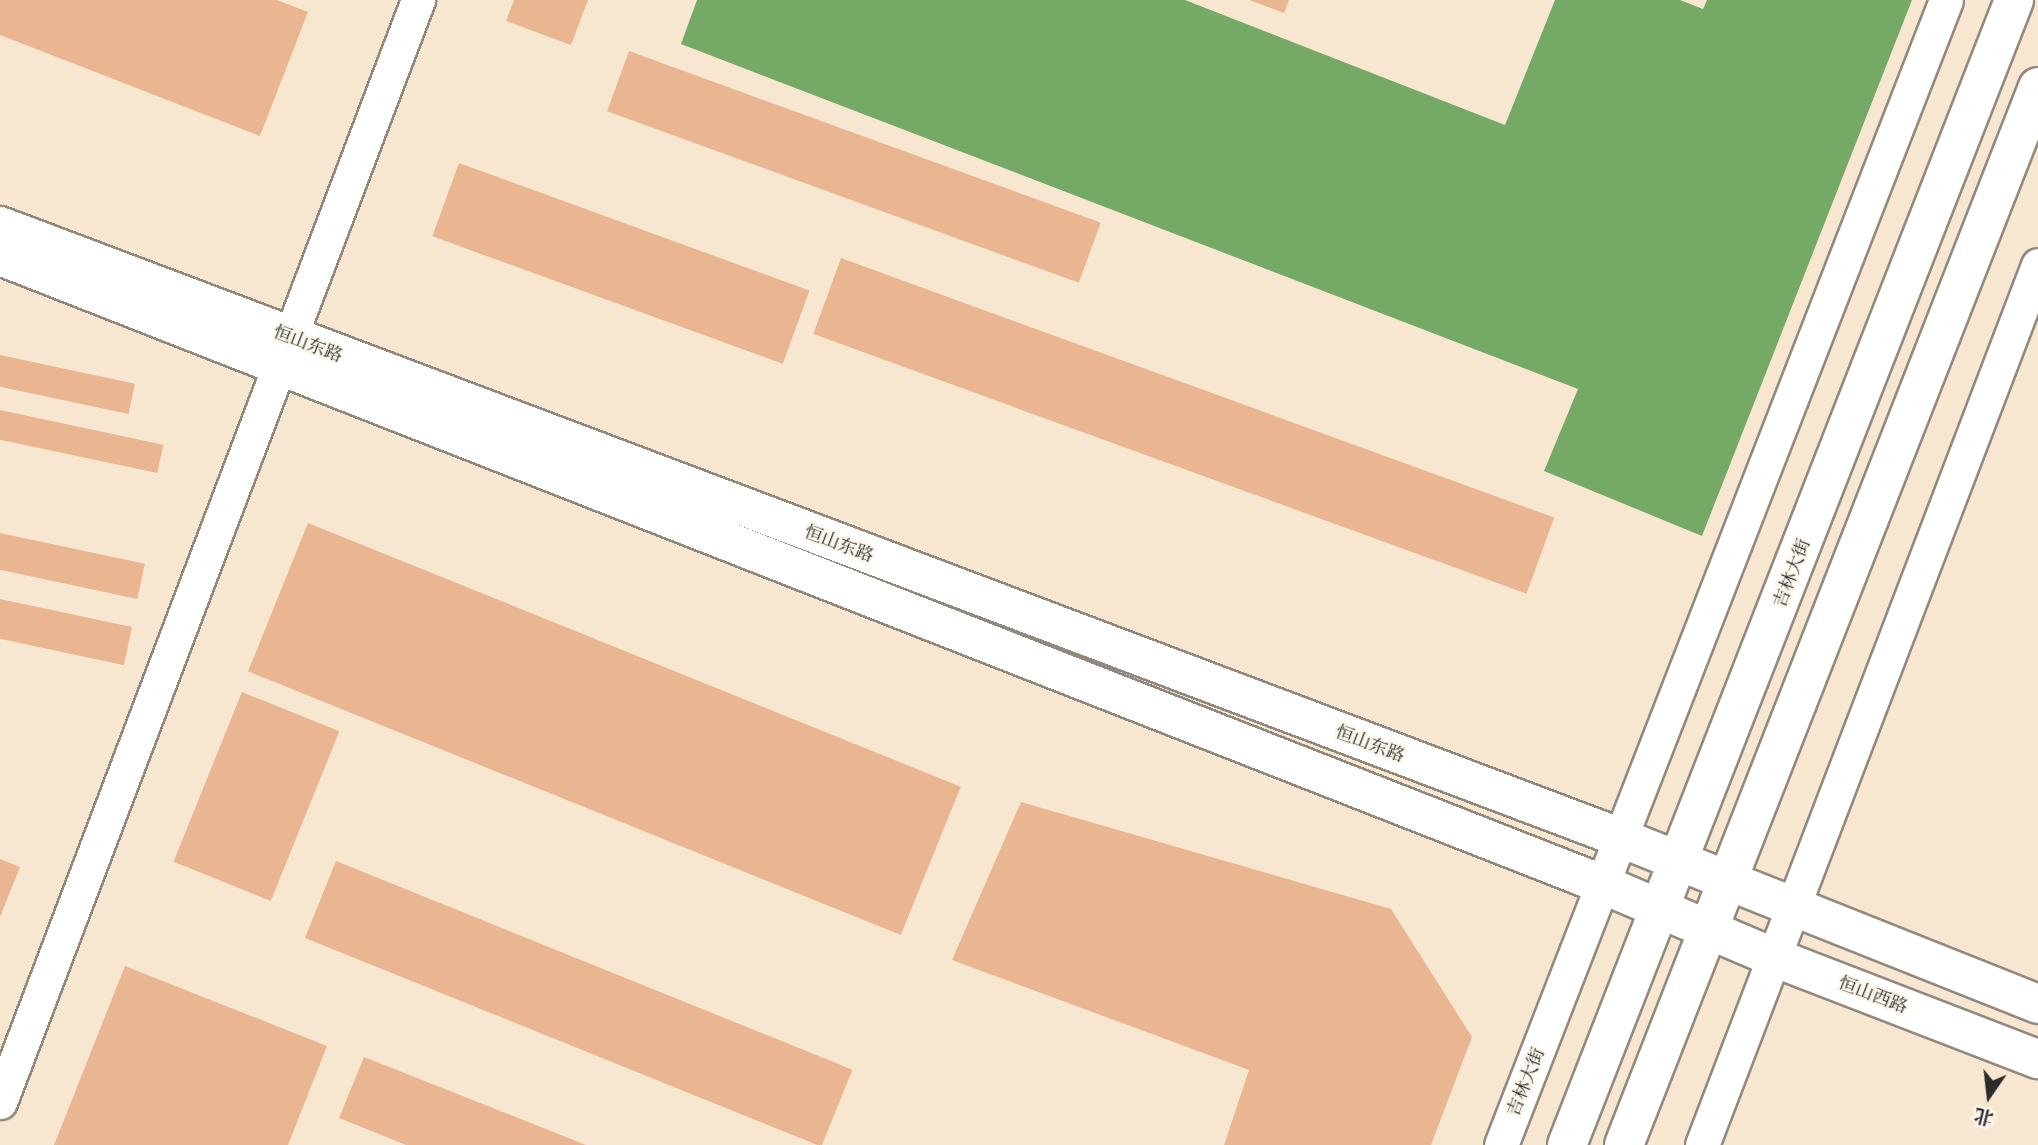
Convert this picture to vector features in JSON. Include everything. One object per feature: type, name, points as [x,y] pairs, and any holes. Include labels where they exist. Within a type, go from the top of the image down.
[{"type":"main road","name":"吉林大街","points":[[1567,1145],[2014,0]]},
{"type":"main road","points":[[1624,1145],[2038,87]]},
{"type":"main road","name":"恒山东路","points":[[0,226],[286,352],[1709,929]]},
{"type":"main road","name":"恒山东路","points":[[0,256],[286,352],[1621,838],[1728,881]]},
{"type":"main road","points":[[1728,881],[2038,1004]]},
{"type":"main road","name":"恒山西路","points":[[1709,929],[1773,957],[2038,1059]]},
{"type":"street","points":[[0,1102],[418,0]]},
{"type":"street","name":"吉林大街","points":[[1501,1145],[1946,0]]},
{"type":"street","points":[[1702,1145],[2038,265]]},
{"type":"green space","points":[[697,0],[1185,0],[1505,125],[1555,0],[1680,0],[1703,9],[1707,0],[1912,0],[1702,536],[1544,471],[1578,389],[681,44]]},
{"type":"building","points":[[0,0],[277,0],[308,12],[260,136],[0,35]]},
{"type":"building","points":[[514,0],[588,0],[571,45],[506,21]]},
{"type":"building","points":[[1249,0],[1289,0],[1284,13]]},
{"type":"building","points":[[629,51],[1101,223],[1079,283],[607,111]]},
{"type":"building","points":[[459,163],[810,291],[783,364],[432,236]]},
{"type":"building","points":[[841,258],[1554,518],[1527,594],[813,334]]},
{"type":"building","points":[[0,355],[135,384],[129,414],[0,387]]},
{"type":"building","points":[[0,410],[163,445],[157,473],[0,440]]},
{"type":"building","points":[[308,523],[961,787],[901,935],[248,671]]},
{"type":"building","points":[[0,533],[145,564],[137,599],[0,570]]},
{"type":"building","points":[[0,599],[132,627],[124,665],[0,639]]},
{"type":"building","points":[[242,692],[339,731],[271,901],[173,862]]},
{"type":"building","points":[[1021,802],[1391,909],[1472,1037],[1431,1145],[1224,1145],[1249,1070],[952,960]]},
{"type":"building","points":[[0,859],[20,867],[0,917]]},
{"type":"building","points":[[336,861],[852,1070],[822,1145],[817,1145],[305,938]]},
{"type":"building","points":[[125,966],[327,1046],[288,1145],[54,1145]]},
{"type":"building","points":[[364,1057],[586,1145],[406,1145],[339,1118]]}]
